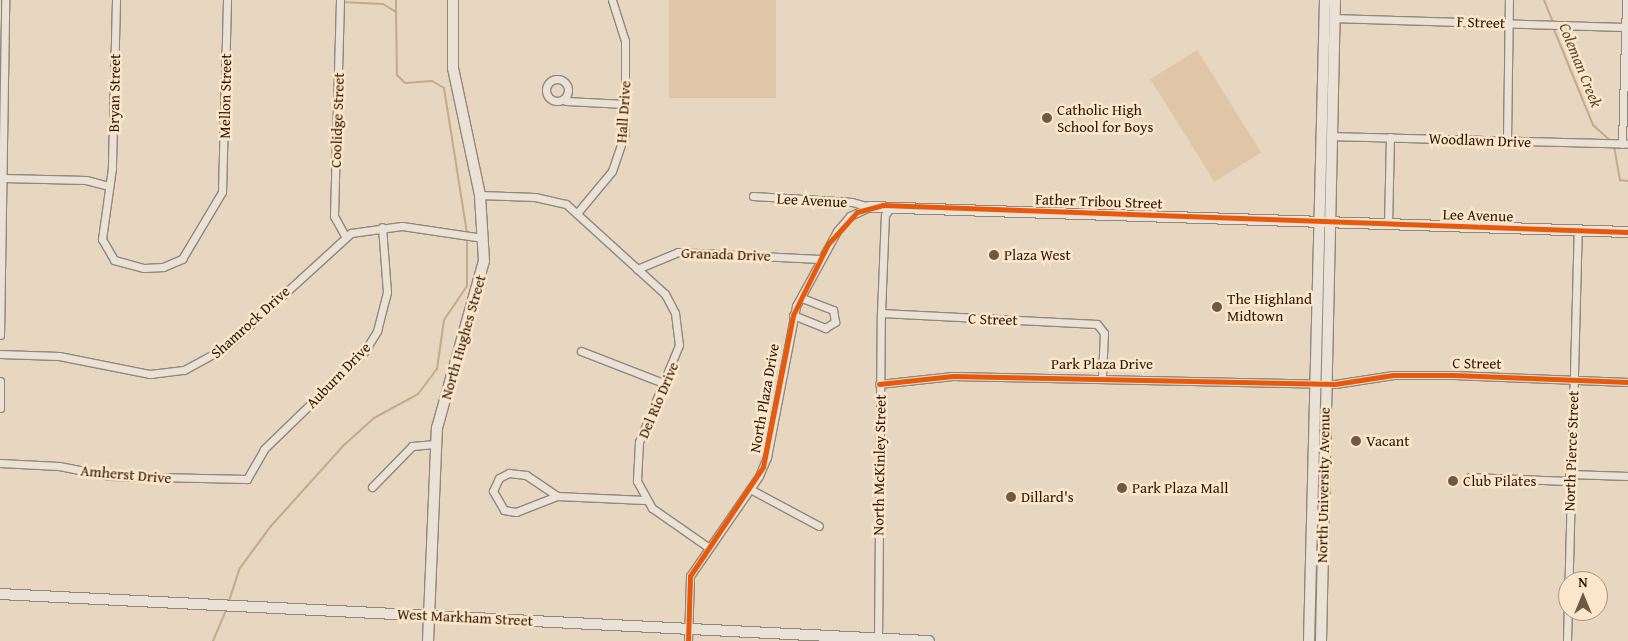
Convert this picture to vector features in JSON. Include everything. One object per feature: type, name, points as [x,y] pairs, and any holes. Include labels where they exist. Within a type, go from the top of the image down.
[{"type":"main road","name":"North Hughes Street","points":[[428,641],[436,444],[478,292],[483,238],[480,195],[453,68],[453,0]]},
{"type":"main road","name":"North University Avenue","points":[[1310,641],[1320,384],[1325,0]]},
{"type":"main road","name":"North University Avenue","points":[[1323,222],[1331,136],[1335,0]]},
{"type":"main road","name":"Father Tribou Street","points":[[869,207],[893,206],[1323,222]]},
{"type":"main road","name":"Lee Avenue","points":[[1323,222],[1628,232]]},
{"type":"main road","name":"North University Avenue","points":[[1320,384],[1321,641]]},
{"type":"main road","name":"West Markham Street","points":[[0,594],[929,641]]},
{"type":"street","points":[[0,335],[5,0]]},
{"type":"street","name":"Bryan Street","points":[[116,0],[109,186],[102,234],[105,247],[119,263],[144,268],[170,266],[182,258],[222,192]]},
{"type":"street","name":"Mellon Street","points":[[222,192],[227,0]]},
{"type":"street","name":"Coolidge Street","points":[[340,0],[334,216],[345,236]]},
{"type":"street","name":"Hall Drive","points":[[578,212],[616,162],[624,133],[625,41],[612,0]]},
{"type":"street","points":[[1507,141],[1509,0]]},
{"type":"street","points":[[1622,144],[1627,27],[1626,0]]},
{"type":"street","name":"F Street","points":[[1335,18],[1627,27]]},
{"type":"street","points":[[566,101],[625,104]]},
{"type":"street","name":"Woodlawn Drive","points":[[1331,136],[1622,144]]},
{"type":"street","points":[[1388,224],[1390,137]]},
{"type":"street","points":[[3,178],[86,180],[109,186]]},
{"type":"street","name":"Del Rio Drive","points":[[480,195],[550,199],[578,212],[665,294],[678,323],[677,355],[636,451],[637,481],[645,500]]},
{"type":"street","name":"Lee Avenue","points":[[754,196],[852,202],[869,207]]},
{"type":"street","name":"North McKinley Street","points":[[878,639],[881,313],[885,215],[893,206]]},
{"type":"street","name":"North Plaza Drive","points":[[688,641],[686,629],[690,576],[708,547],[750,489],[767,457],[793,316],[820,259],[843,223],[869,207]]},
{"type":"street","name":"Shamrock Drive","points":[[0,354],[51,355],[150,374],[184,370],[226,346],[345,236],[382,227],[402,226],[463,238],[483,238]]},
{"type":"street","name":"Auburn Drive","points":[[251,476],[264,449],[364,352],[377,331],[387,292],[382,227]]},
{"type":"street","name":"North Pierce Street","points":[[1567,641],[1569,477],[1578,230]]},
{"type":"street","name":"Granada Drive","points":[[637,269],[678,252],[820,259]]},
{"type":"street","points":[[793,316],[818,326],[832,325],[833,310],[801,298]]},
{"type":"street","name":"C Street","points":[[881,313],[1097,324],[1103,329],[1102,376]]},
{"type":"street","points":[[582,351],[666,384]]},
{"type":"street","name":"C Street","points":[[1320,384],[1393,375],[1628,382]]},
{"type":"street","name":"Park Plaza Drive","points":[[879,384],[953,376],[1102,376],[1320,384]]},
{"type":"street","points":[[0,381],[0,408]]},
{"type":"street","points":[[372,487],[412,446],[436,444]]},
{"type":"street","name":"Amherst Drive","points":[[0,463],[59,466],[110,476],[239,482],[251,476]]},
{"type":"street","points":[[557,496],[515,472],[499,478],[492,491],[496,504],[511,513],[557,496],[645,500],[708,547]]},
{"type":"street","points":[[1470,477],[1628,476]]},
{"type":"street","points":[[750,489],[818,526]]},
{"type":"shaded area","points":[[669,0],[776,0],[776,98],[669,98]]},
{"type":"shaded area","points":[[1197,50],[1261,153],[1214,182],[1150,79]]},
{"type":"waterway","points":[[396,0],[396,12]]},
{"type":"waterway","name":"Coleman Creek","points":[[1544,0],[1553,22]]},
{"type":"waterway","points":[[342,2],[383,4],[396,12],[397,75],[405,83],[432,81],[444,88],[467,234]]},
{"type":"waterway","name":"Coleman Creek","points":[[1553,27],[1593,125],[1612,142]]},
{"type":"waterway","name":"Coleman Creek","points":[[1614,146],[1620,180],[1628,181]]},
{"type":"waterway","points":[[229,601],[240,568],[271,526],[344,445],[374,418],[418,394],[437,369],[444,320],[467,286],[467,239]]},
{"type":"waterway","points":[[213,641],[226,610]]},
{"type":"cycle path","points":[[688,641],[690,576],[763,467],[793,315],[828,244],[857,212],[883,205],[1628,232]]},
{"type":"cycle path","points":[[879,384],[953,376],[1335,384],[1393,375],[1454,375],[1628,382]]},
{"type":"place","name":"Catholic High School for Boys","points":[[1047,118]]},
{"type":"place","name":"Plaza West","points":[[994,255]]},
{"type":"place","name":"The Highland Midtown","points":[[1217,307]]},
{"type":"place","name":"Vacant","points":[[1356,441]]},
{"type":"place","name":"Club Pilates","points":[[1453,481]]},
{"type":"place","name":"Park Plaza Mall","points":[[1122,488]]},
{"type":"place","name":"Dillard's","points":[[1011,497]]}]
